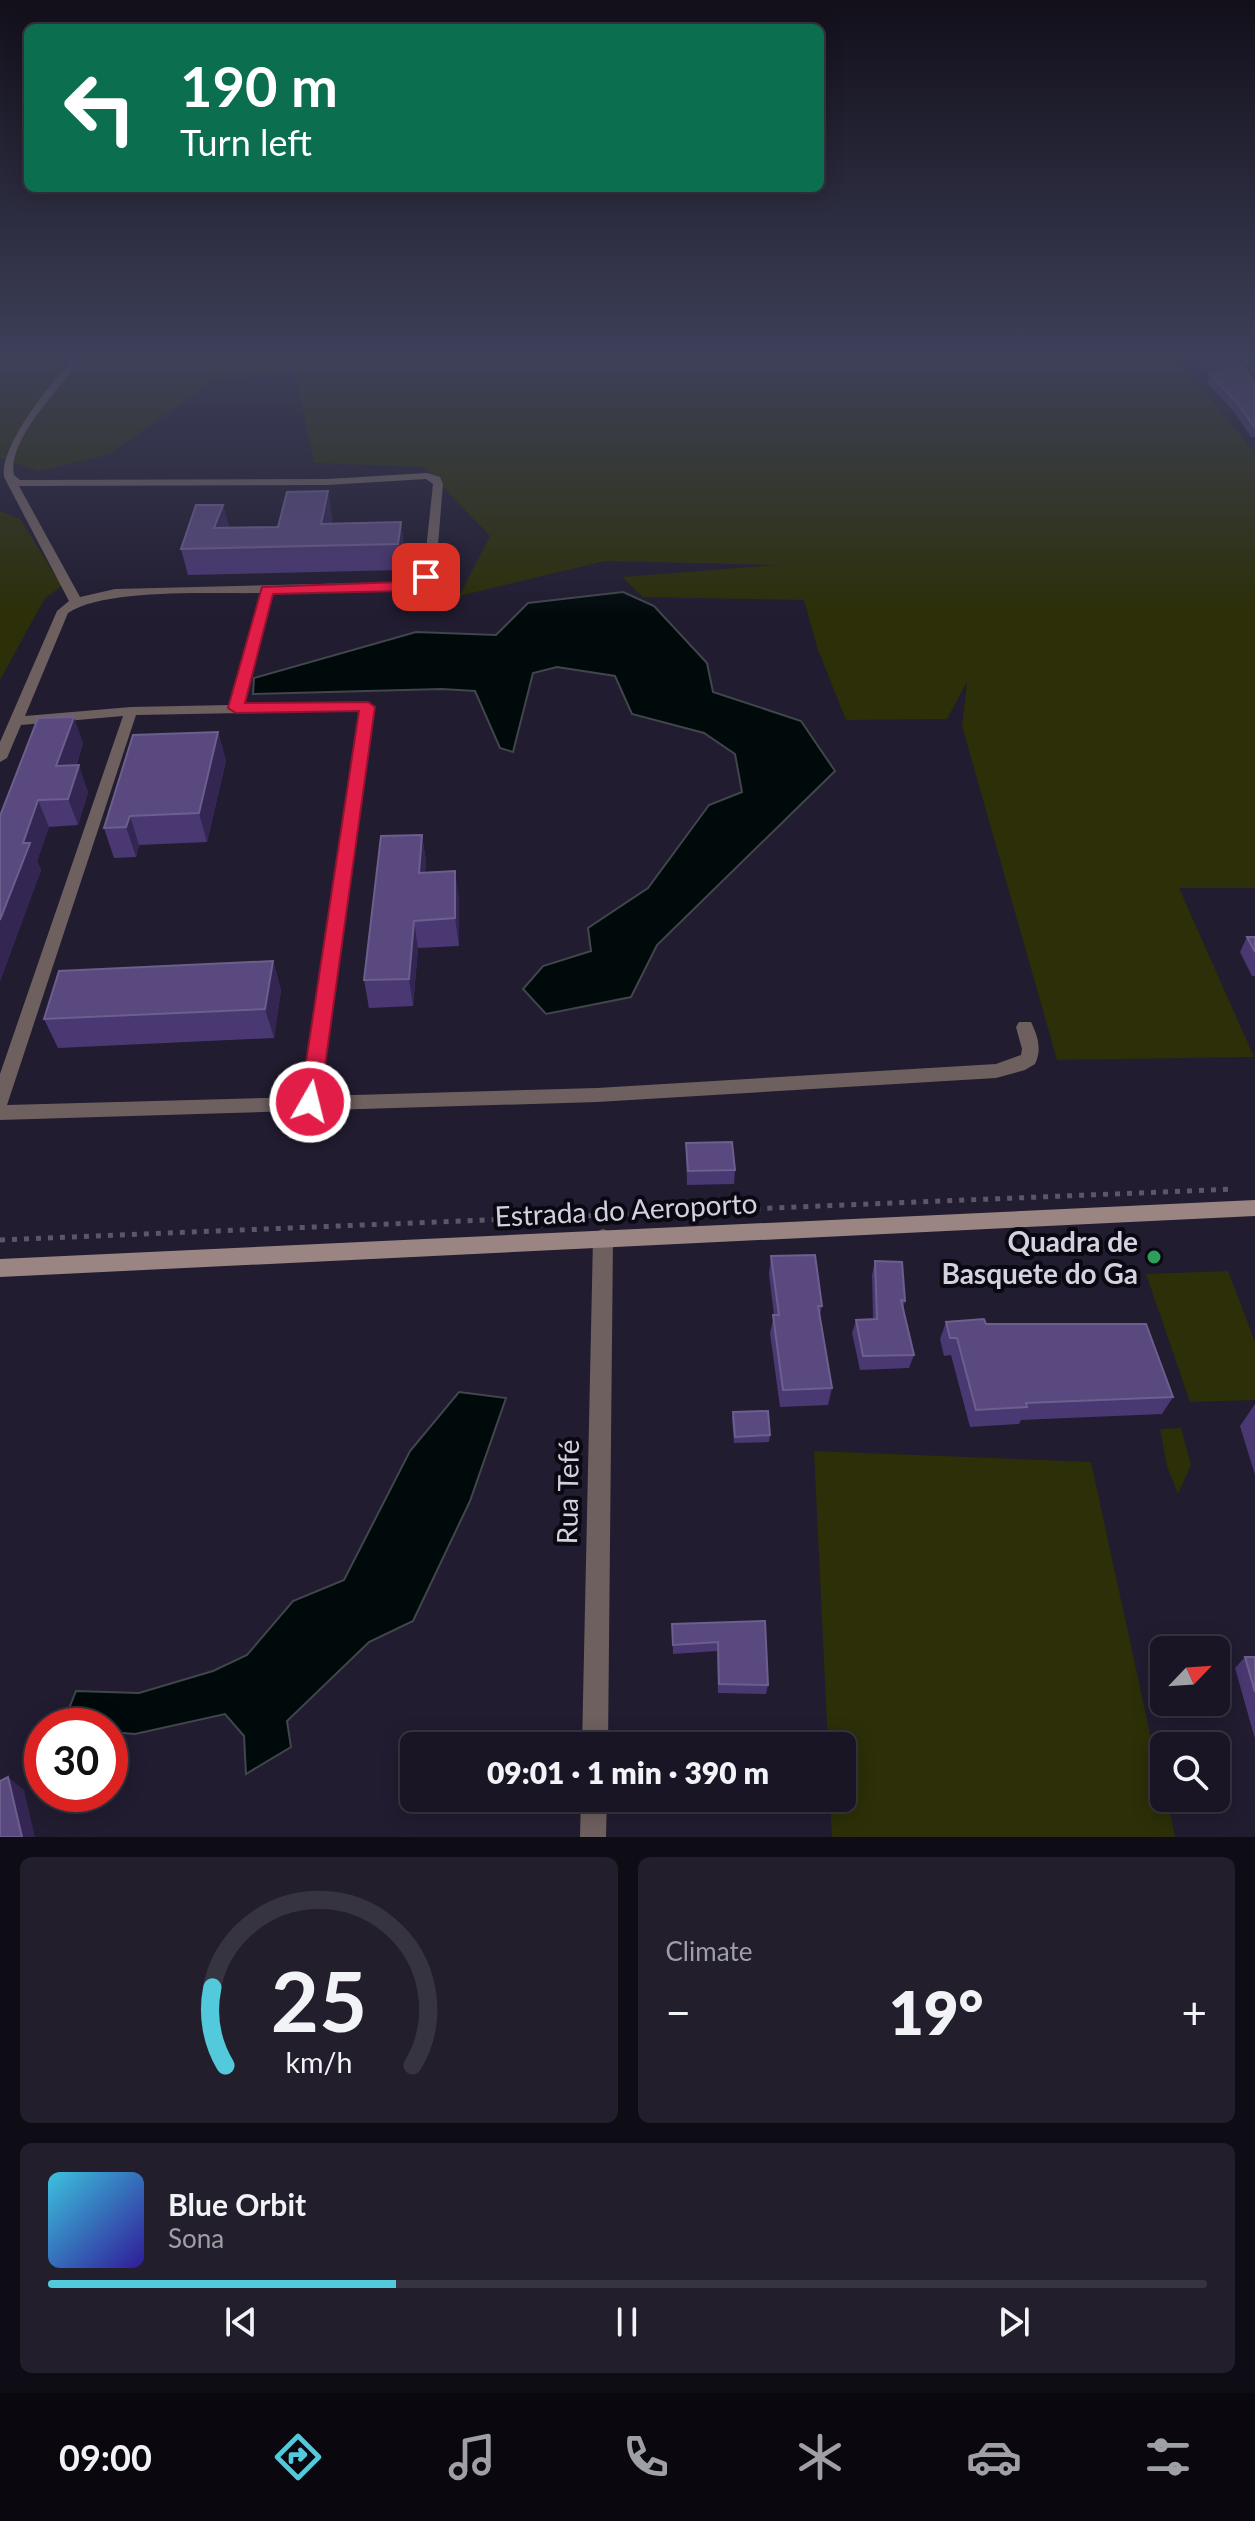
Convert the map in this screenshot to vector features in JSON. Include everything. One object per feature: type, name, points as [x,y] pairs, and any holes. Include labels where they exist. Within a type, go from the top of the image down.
[{"type":"street","points":[[15,446],[6,468],[9,477],[76,602]]},
{"type":"street","points":[[0,758],[63,611],[76,602],[115,593],[401,586],[426,577],[438,484],[436,479],[421,475],[327,482],[43,485],[18,483],[9,477]]},
{"type":"street","points":[[324,495],[327,482]]},
{"type":"street","points":[[236,708],[267,590]]},
{"type":"street","points":[[16,721],[131,711],[368,707],[310,1102]]},
{"type":"street","points":[[0,1101],[131,711]]},
{"type":"street","points":[[0,1113],[597,1095],[996,1071],[1029,1059],[1031,1049],[1025,1027]]},
{"type":"street","name":"Estrada do Aeroporto","points":[[0,1268],[1255,1208]]},
{"type":"street","name":"Rua Tefé","points":[[595,1732],[603,1238]]},
{"type":"street","points":[[593,1837],[594,1812]]},
{"type":"path","points":[[0,1240],[1239,1188]]},
{"type":"green space","points":[[0,446],[122,446],[110,454],[39,471],[0,458]]},
{"type":"green space","points":[[310,446],[1249,446],[1255,453],[1255,888],[1179,888],[1254,1057],[1057,1060],[962,726],[967,682],[947,719],[846,720],[817,647],[804,600],[643,597],[622,577],[777,565],[605,561],[459,596],[490,536],[424,467],[314,463]]},
{"type":"green space","points":[[0,511],[20,519],[62,586],[45,598],[0,680]]},
{"type":"green space","points":[[1228,1271],[1255,1342],[1255,1400],[1190,1402],[1146,1274]]},
{"type":"green space","points":[[1181,1428],[1191,1465],[1178,1494],[1167,1466],[1160,1429]]},
{"type":"green space","points":[[814,1451],[1091,1462],[1150,1734],[1150,1812],[1170,1812],[1175,1837],[832,1837],[831,1812],[856,1812],[856,1732],[827,1732]]},
{"type":"shaded area","points":[[623,592],[654,606],[707,663],[713,692],[801,721],[835,771],[657,945],[631,997],[546,1014],[523,989],[543,966],[591,951],[588,928],[648,888],[709,805],[742,792],[735,754],[704,733],[632,714],[615,676],[557,667],[533,673],[513,752],[500,748],[475,691],[442,689],[253,694],[254,678],[416,632],[496,635],[528,603]]},
{"type":"shaded area","points":[[459,1392],[506,1398],[470,1501],[413,1621],[369,1642],[287,1721],[291,1747],[246,1774],[244,1736],[225,1714],[135,1734],[128,1733],[128,1708],[69,1708],[76,1691],[139,1693],[213,1671],[247,1655],[293,1601],[344,1580],[410,1451]]},
{"type":"building","points":[[328,491],[321,524],[401,522],[398,544],[181,549],[196,505],[223,505],[214,528],[278,527],[287,492]]},
{"type":"building","points":[[74,717],[56,766],[79,765],[68,799],[38,800],[23,843],[30,843],[0,920],[0,816],[38,718]]},
{"type":"building","points":[[218,732],[199,813],[130,816],[126,827],[104,828],[133,735]]},
{"type":"building","points":[[422,835],[419,873],[455,871],[455,918],[414,921],[409,979],[364,980],[381,836]]},
{"type":"building","points":[[1247,937],[1255,937],[1255,952]]},
{"type":"building","points":[[273,961],[265,1009],[44,1019],[59,971]]},
{"type":"building","points":[[732,1142],[735,1170],[688,1171],[686,1143]]},
{"type":"building","points":[[815,1255],[822,1306],[818,1306],[832,1388],[783,1390],[773,1315],[779,1315],[771,1256]]},
{"type":"building","points":[[875,1261],[902,1262],[905,1301],[901,1300],[914,1355],[863,1356],[856,1320],[877,1319]]},
{"type":"building","points":[[984,1319],[986,1324],[1146,1324],[1173,1397],[1026,1403],[1027,1407],[976,1410],[957,1338],[950,1338],[946,1322]]},
{"type":"building","points":[[768,1411],[770,1435],[735,1437],[733,1412]]},
{"type":"building","points":[[765,1621],[768,1685],[719,1684],[718,1642],[673,1645],[672,1624]]},
{"type":"building","points":[[1245,1657],[1255,1657],[1255,1692]]},
{"type":"building","points":[[8,1777],[22,1837],[0,1837],[0,1781]]},
{"type":"place","name":"Quadra de Basquete do Ga","points":[[1154,1257]]},
{"type":"route","points":[[310,1102],[368,707],[236,708],[267,590],[401,586],[426,577]]}]
